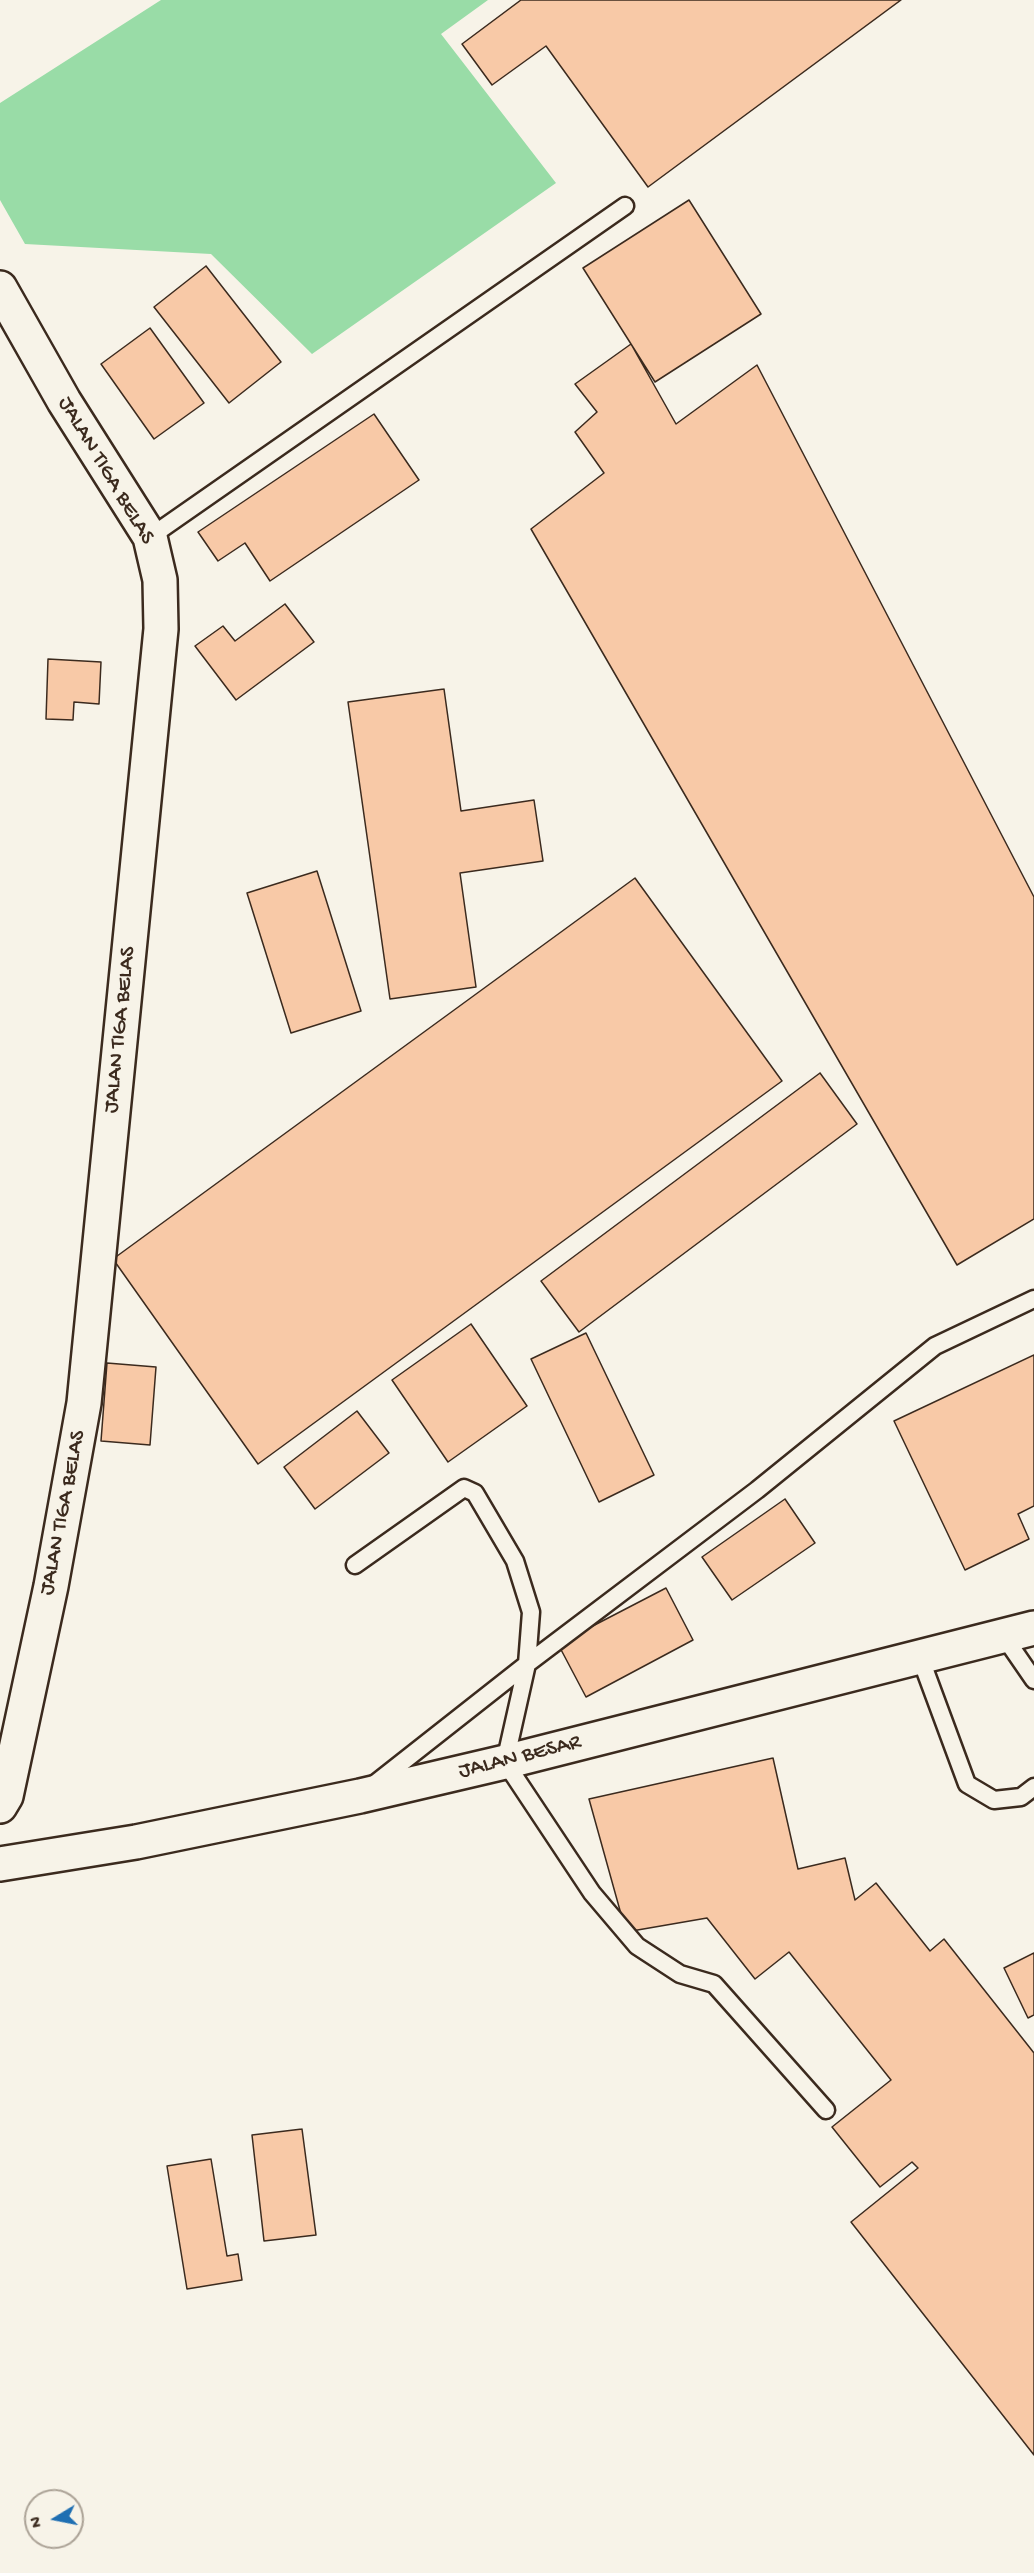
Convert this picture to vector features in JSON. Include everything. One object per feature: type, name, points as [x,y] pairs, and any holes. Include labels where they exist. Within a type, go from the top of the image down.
[{"type":"street","name":"JALAN TIGA BELAS","points":[[0,288],[64,400],[150,537],[160,580],[161,629],[84,1404],[51,1586],[6,1796],[0,1806]]},
{"type":"street","name":"JALAN BESAR","points":[[0,1864],[136,1842],[360,1796],[505,1762],[1018,1632]]},
{"type":"lane","points":[[150,537],[625,206]]},
{"type":"lane","points":[[360,1796],[527,1664],[757,1490],[935,1346],[1034,1299]]},
{"type":"lane","points":[[355,1565],[464,1488],[475,1493],[515,1561],[531,1612],[527,1664],[505,1762],[592,1893],[637,1946],[680,1974],[714,1984],[826,2110]]},
{"type":"lane","points":[[1018,1632],[1034,1680]]},
{"type":"lane","points":[[920,1657],[967,1784],[994,1800],[1021,1797],[1034,1787]]},
{"type":"green space","points":[[161,0],[488,0],[441,34],[556,183],[312,354],[211,254],[25,244],[0,200],[0,103]]},
{"type":"building","points":[[521,0],[901,0],[648,187],[546,46],[492,85],[462,44]]},
{"type":"building","points":[[689,200],[761,314],[655,382],[583,268]]},
{"type":"building","points":[[206,266],[281,362],[229,403],[154,307]]},
{"type":"building","points":[[150,328],[204,403],[154,439],[101,364]]},
{"type":"building","points":[[631,344],[676,424],[757,365],[1034,897],[1034,1219],[957,1265],[531,529],[604,473],[575,432],[597,412],[575,384]]},
{"type":"building","points":[[374,414],[419,480],[270,581],[245,543],[218,561],[198,532]]},
{"type":"building","points":[[285,604],[314,642],[236,700],[195,646],[223,626],[235,641]]},
{"type":"building","points":[[48,659],[101,662],[99,704],[74,702],[73,720],[46,719]]},
{"type":"building","points":[[444,689],[461,811],[534,800],[543,861],[460,873],[476,987],[390,999],[348,702]]},
{"type":"building","points":[[317,871],[361,1011],[291,1033],[247,893]]},
{"type":"building","points":[[635,878],[782,1081],[258,1464],[113,1259]]},
{"type":"building","points":[[820,1073],[857,1124],[579,1332],[541,1281]]},
{"type":"building","points":[[471,1324],[527,1406],[448,1462],[392,1380]]},
{"type":"building","points":[[586,1333],[654,1475],[599,1502],[531,1359]]},
{"type":"building","points":[[1034,1355],[1034,1506],[1018,1514],[1029,1539],[965,1570],[894,1421]]},
{"type":"building","points":[[107,1363],[156,1367],[150,1445],[101,1441]]},
{"type":"building","points":[[357,1411],[389,1453],[315,1509],[284,1467]]},
{"type":"building","points":[[785,1499],[815,1543],[732,1600],[702,1557]]},
{"type":"building","points":[[666,1588],[693,1640],[586,1697],[558,1644]]},
{"type":"building","points":[[773,1758],[798,1869],[845,1858],[855,1900],[876,1883],[930,1951],[944,1939],[1034,2053],[1034,2455],[851,2222],[918,2168],[912,2162],[880,2187],[832,2127],[891,2080],[789,1952],[755,1979],[707,1918],[626,1932],[589,1799]]},
{"type":"building","points":[[1034,1953],[1034,2015],[1028,2018],[1004,1968]]},
{"type":"building","points":[[302,2129],[316,2235],[264,2241],[252,2135]]},
{"type":"building","points":[[211,2159],[227,2256],[238,2254],[242,2280],[187,2289],[167,2166]]}]
